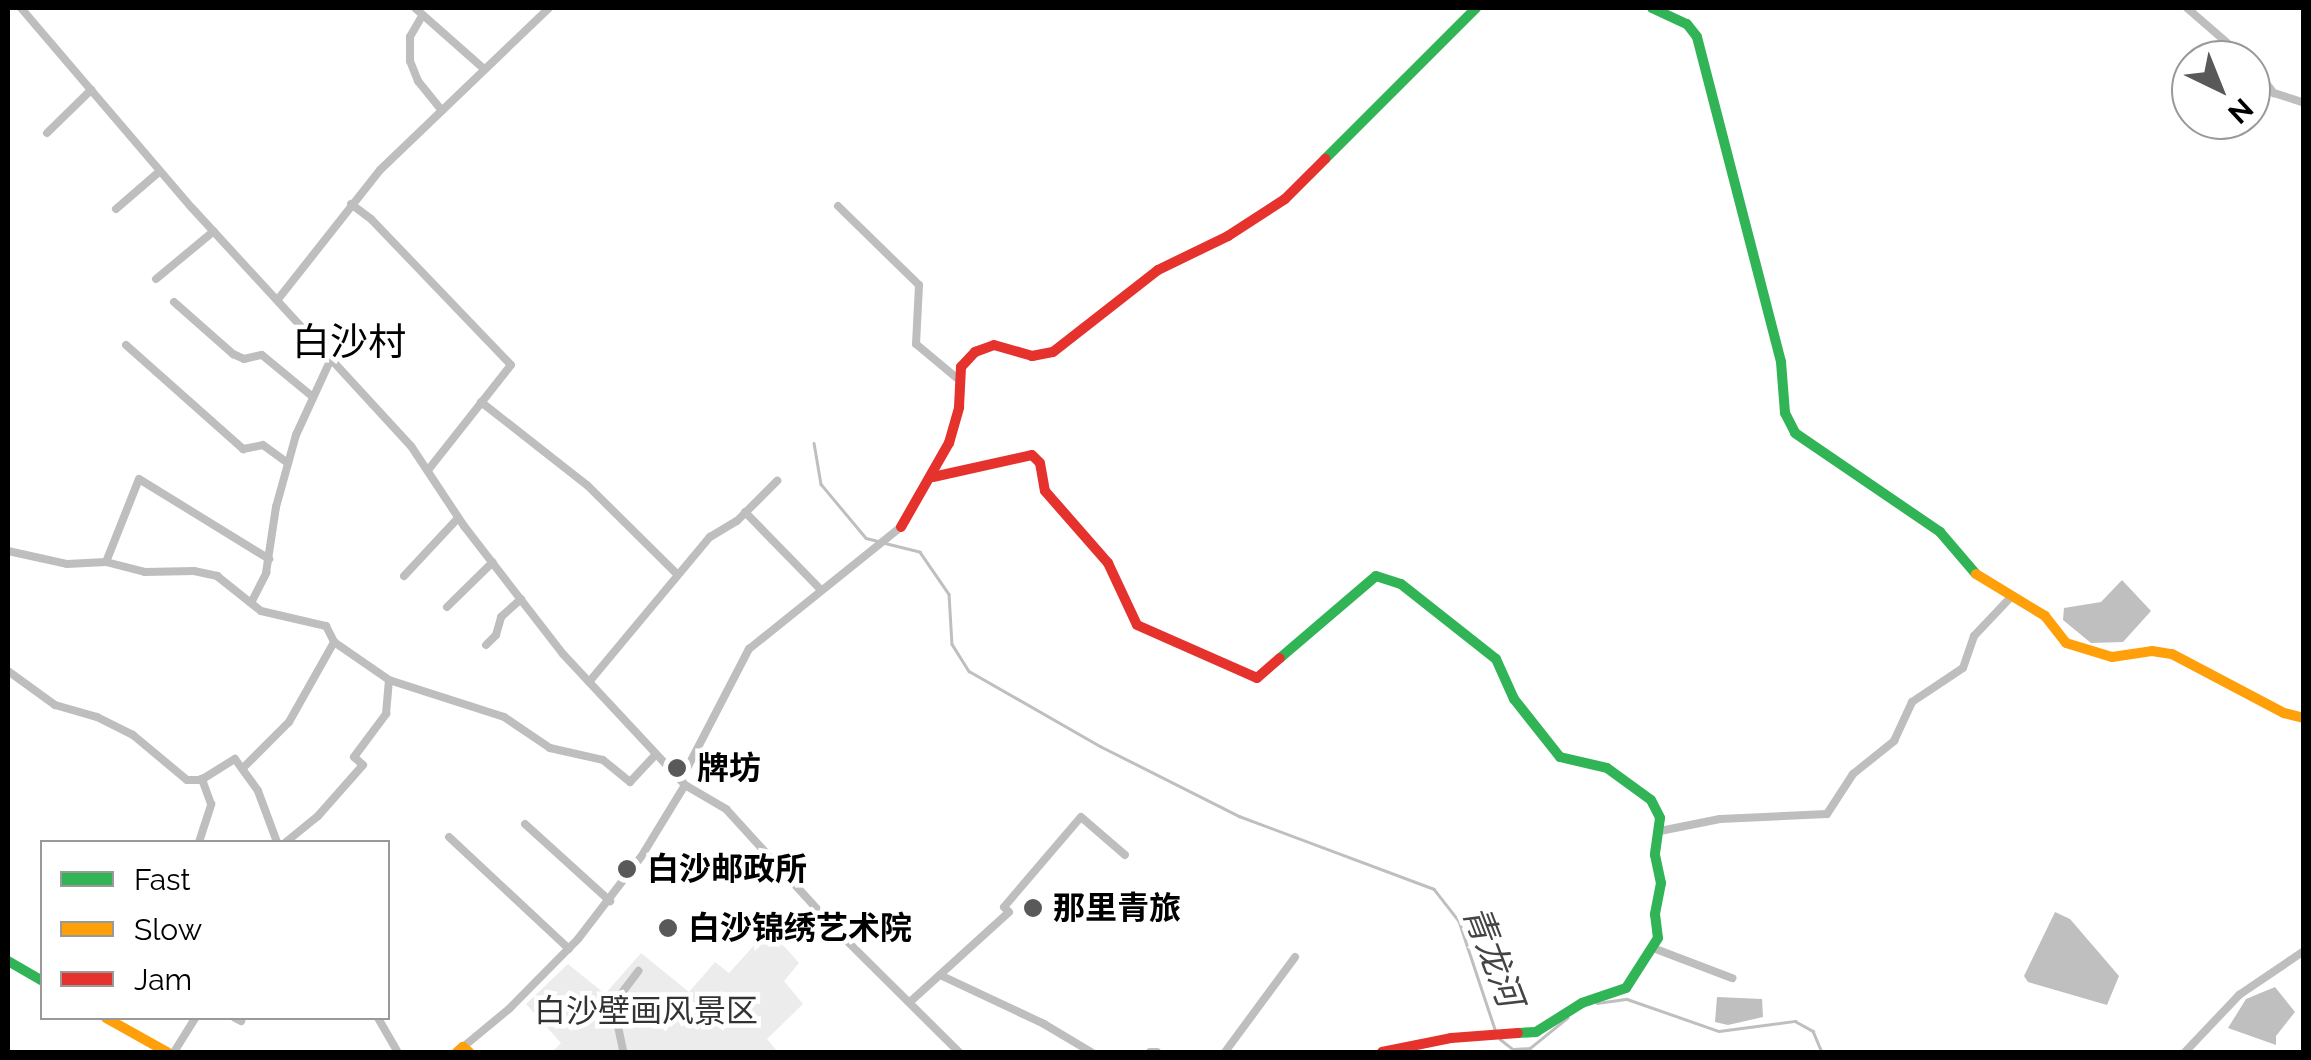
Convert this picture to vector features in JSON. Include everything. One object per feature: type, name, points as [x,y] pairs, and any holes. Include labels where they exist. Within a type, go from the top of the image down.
[{"type":"street","points":[[21,8],[160,171],[279,298],[330,362],[376,406],[428,470],[458,518],[589,682],[683,783],[726,810],[958,1052]]},
{"type":"street","points":[[415,8],[483,68]]},
{"type":"street","points":[[279,298],[351,204],[424,123],[549,8]]},
{"type":"street","points":[[463,1051],[569,949],[610,901],[683,783],[740,660],[901,528],[933,476],[960,407],[958,379],[967,358],[987,346],[1032,356],[1053,352],[1158,270],[1228,236],[1284,199],[1476,8]]},
{"type":"street","points":[[1652,8],[1687,24],[1697,37],[1781,362],[1791,428],[1805,442],[1899,500],[1946,536],[1973,572],[2046,616],[2060,638],[2072,646],[2112,656],[2152,651],[2172,654],[2284,713],[2304,718]]},
{"type":"street","points":[[2187,8],[2224,40]]},
{"type":"street","points":[[422,16],[410,37],[410,61],[418,81],[439,109]]},
{"type":"street","points":[[47,134],[91,90]]},
{"type":"street","points":[[2271,90],[2304,103]]},
{"type":"street","points":[[116,209],[160,171]]},
{"type":"street","points":[[351,204],[384,232],[511,365],[428,470]]},
{"type":"street","points":[[838,206],[919,285],[916,344],[958,379]]},
{"type":"street","points":[[156,279],[214,231]]},
{"type":"street","points":[[174,302],[233,354],[244,360],[262,355],[313,396]]},
{"type":"street","points":[[126,345],[243,449],[263,446],[288,464]]},
{"type":"street","points":[[251,603],[269,559],[288,464],[330,362]]},
{"type":"street","points":[[481,402],[586,485],[677,574]]},
{"type":"street","points":[[933,476],[1032,454],[1040,463],[1045,490],[1108,562],[1140,628],[1257,678],[1376,576],[1402,584],[1496,658],[1514,698],[1560,757],[1607,768],[1646,794],[1658,811],[1660,832],[1654,855],[1660,883],[1655,914],[1658,938],[1623,990],[1582,1003],[1542,1030],[1490,1038],[1451,1038],[1382,1052]]},
{"type":"street","points":[[106,562],[139,479],[269,559]]},
{"type":"street","points":[[589,682],[719,529],[745,512],[777,481]]},
{"type":"street","points":[[745,512],[821,590]]},
{"type":"street","points":[[404,576],[458,518]]},
{"type":"street","points":[[8,551],[68,564],[106,562],[144,572],[206,573],[226,581],[266,613],[320,622],[331,631],[334,642],[388,680],[504,717],[550,748],[603,760],[630,782],[656,754]]},
{"type":"street","points":[[447,608],[493,562]]},
{"type":"street","points":[[1660,832],[1720,818],[1827,814],[1854,774],[1894,741],[1912,702],[1963,668],[1974,636],[2012,596]]},
{"type":"street","points":[[486,645],[496,635],[500,617],[521,599]]},
{"type":"street","points":[[243,768],[288,722],[334,642]]},
{"type":"street","points":[[8,671],[55,706],[97,717],[133,735],[188,780],[202,779],[232,758],[258,792],[276,840]]},
{"type":"street","points":[[288,840],[318,816],[363,765],[354,756],[386,714],[388,680]]},
{"type":"street","points":[[200,840],[211,804],[202,779]]},
{"type":"street","points":[[911,1001],[1009,912],[1004,907],[1080,816],[1125,855]]},
{"type":"street","points":[[526,824],[610,901]]},
{"type":"street","points":[[449,838],[569,949]]},
{"type":"street","points":[[1654,948],[1732,978]]},
{"type":"street","points":[[2185,1052],[2238,994],[2304,952]]},
{"type":"street","points":[[1225,1052],[1295,957]]},
{"type":"street","points":[[8,961],[40,980]]},
{"type":"street","points":[[623,1050],[616,1016],[618,998],[638,972]]},
{"type":"street","points":[[940,976],[1044,1024],[1091,1052]]},
{"type":"street","points":[[116,1020],[166,1052]]},
{"type":"street","points":[[174,1052],[194,1020]]},
{"type":"street","points":[[379,1020],[398,1052]]},
{"type":"green space","name":"白沙壁画风景区","points":[[769,929],[799,963],[784,981],[803,1004],[767,1039],[778,1052],[552,1052],[561,1043],[526,1004],[568,964],[605,994],[641,953],[689,992],[715,962],[729,973]]},
{"type":"shaded area","points":[[2122,580],[2151,611],[2123,642],[2091,643],[2063,620],[2064,608],[2101,602]]},
{"type":"shaded area","points":[[2055,912],[2070,919],[2119,976],[2107,1005],[2028,982],[2024,976]]},
{"type":"shaded area","points":[[2275,987],[2295,1012],[2276,1036],[2276,1045],[2228,1028],[2246,999]]},
{"type":"shaded area","points":[[1717,997],[1762,999],[1763,1017],[1728,1025],[1715,1022]]},
{"type":"waterway","points":[[814,443],[821,484],[866,538],[878,541]]},
{"type":"waterway","points":[[885,543],[920,552],[949,594],[952,644],[969,671],[1100,746],[1239,816],[1434,889],[1459,921],[1496,1032]]},
{"type":"waterway","name":"青龙河","points":[[1597,1003],[1627,999],[1719,1031],[1795,1021],[1813,1031],[1822,1052]]},
{"type":"waterway","name":"青龙河","points":[[1500,1039],[1513,1049],[1530,1048],[1567,1018]]},
{"type":"traffic: fast","points":[[1325,159],[1476,8]]},
{"type":"traffic: fast","points":[[1652,8],[1687,24],[1697,37],[1781,362],[1785,413],[1795,433],[1940,532],[1976,574]]},
{"type":"traffic: fast","points":[[1280,658],[1376,576],[1401,584],[1496,659],[1514,699],[1560,757],[1607,768],[1651,800],[1660,818],[1655,855],[1661,883],[1655,914],[1658,938],[1626,988],[1582,1003],[1536,1032],[1518,1033]]},
{"type":"traffic: fast","points":[[8,961],[40,980]]},
{"type":"traffic: slow","points":[[1976,574],[2045,616],[2066,643],[2112,657],[2152,651],[2172,654],[2284,713],[2304,718]]},
{"type":"traffic: slow","points":[[110,1020],[167,1052]]},
{"type":"traffic: slow","points":[[457,1052],[463,1047],[469,1052]]},
{"type":"traffic: jam","points":[[901,527],[949,443],[959,407],[961,367],[975,352],[994,345],[1032,356],[1053,352],[1158,270],[1228,236],[1285,199],[1325,159]]},
{"type":"traffic: jam","points":[[933,477],[1032,455],[1040,463],[1045,491],[1108,563],[1137,625],[1257,678],[1280,658]]},
{"type":"traffic: jam","points":[[1382,1052],[1451,1038],[1518,1033]]},
{"type":"place","name":"牌坊","points":[[677,768]]},
{"type":"place","name":"白沙邮政所","points":[[627,869]]},
{"type":"place","name":"那里青旅","points":[[1033,908]]},
{"type":"place","name":"白沙锦绣艺术院","points":[[668,928]]},
{"type":"district","name":"白沙村","points":[[349,342]]}]
